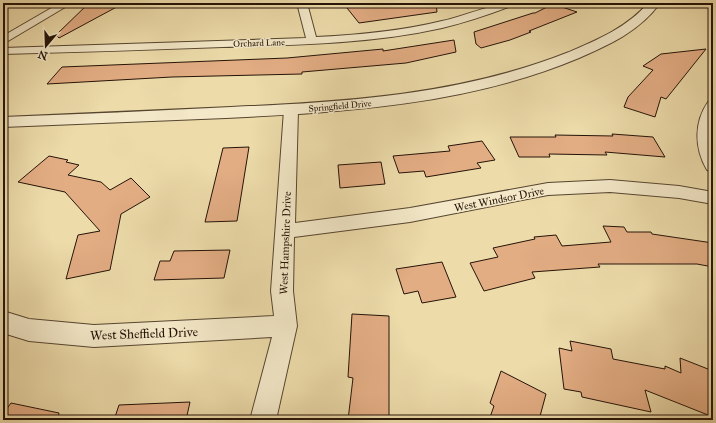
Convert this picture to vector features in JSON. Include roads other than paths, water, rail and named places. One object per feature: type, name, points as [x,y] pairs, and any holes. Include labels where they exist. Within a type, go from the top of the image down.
[{"type":"street","points":[[3,41],[67,3]]},
{"type":"street","points":[[302,3],[312,41]]},
{"type":"street","name":"Springfield Drive","points":[[3,122],[290,110],[362,104],[422,96],[483,84],[546,67],[582,52],[620,33],[654,3]]},
{"type":"street","name":"Orchard Lane","points":[[3,51],[312,41],[407,30],[458,20],[503,4]]},
{"type":"street","points":[[713,105],[704,122],[705,142],[713,166]]},
{"type":"street","name":"West Hampshire Drive","points":[[263,420],[286,326],[282,291],[286,232],[290,110]]},
{"type":"street","name":"West Windsor Drive","points":[[286,232],[410,215],[548,189],[610,186],[679,192],[713,198]]},
{"type":"street","name":"West Sheffield Drive","points":[[3,322],[29,330],[94,336],[286,326]]}]
